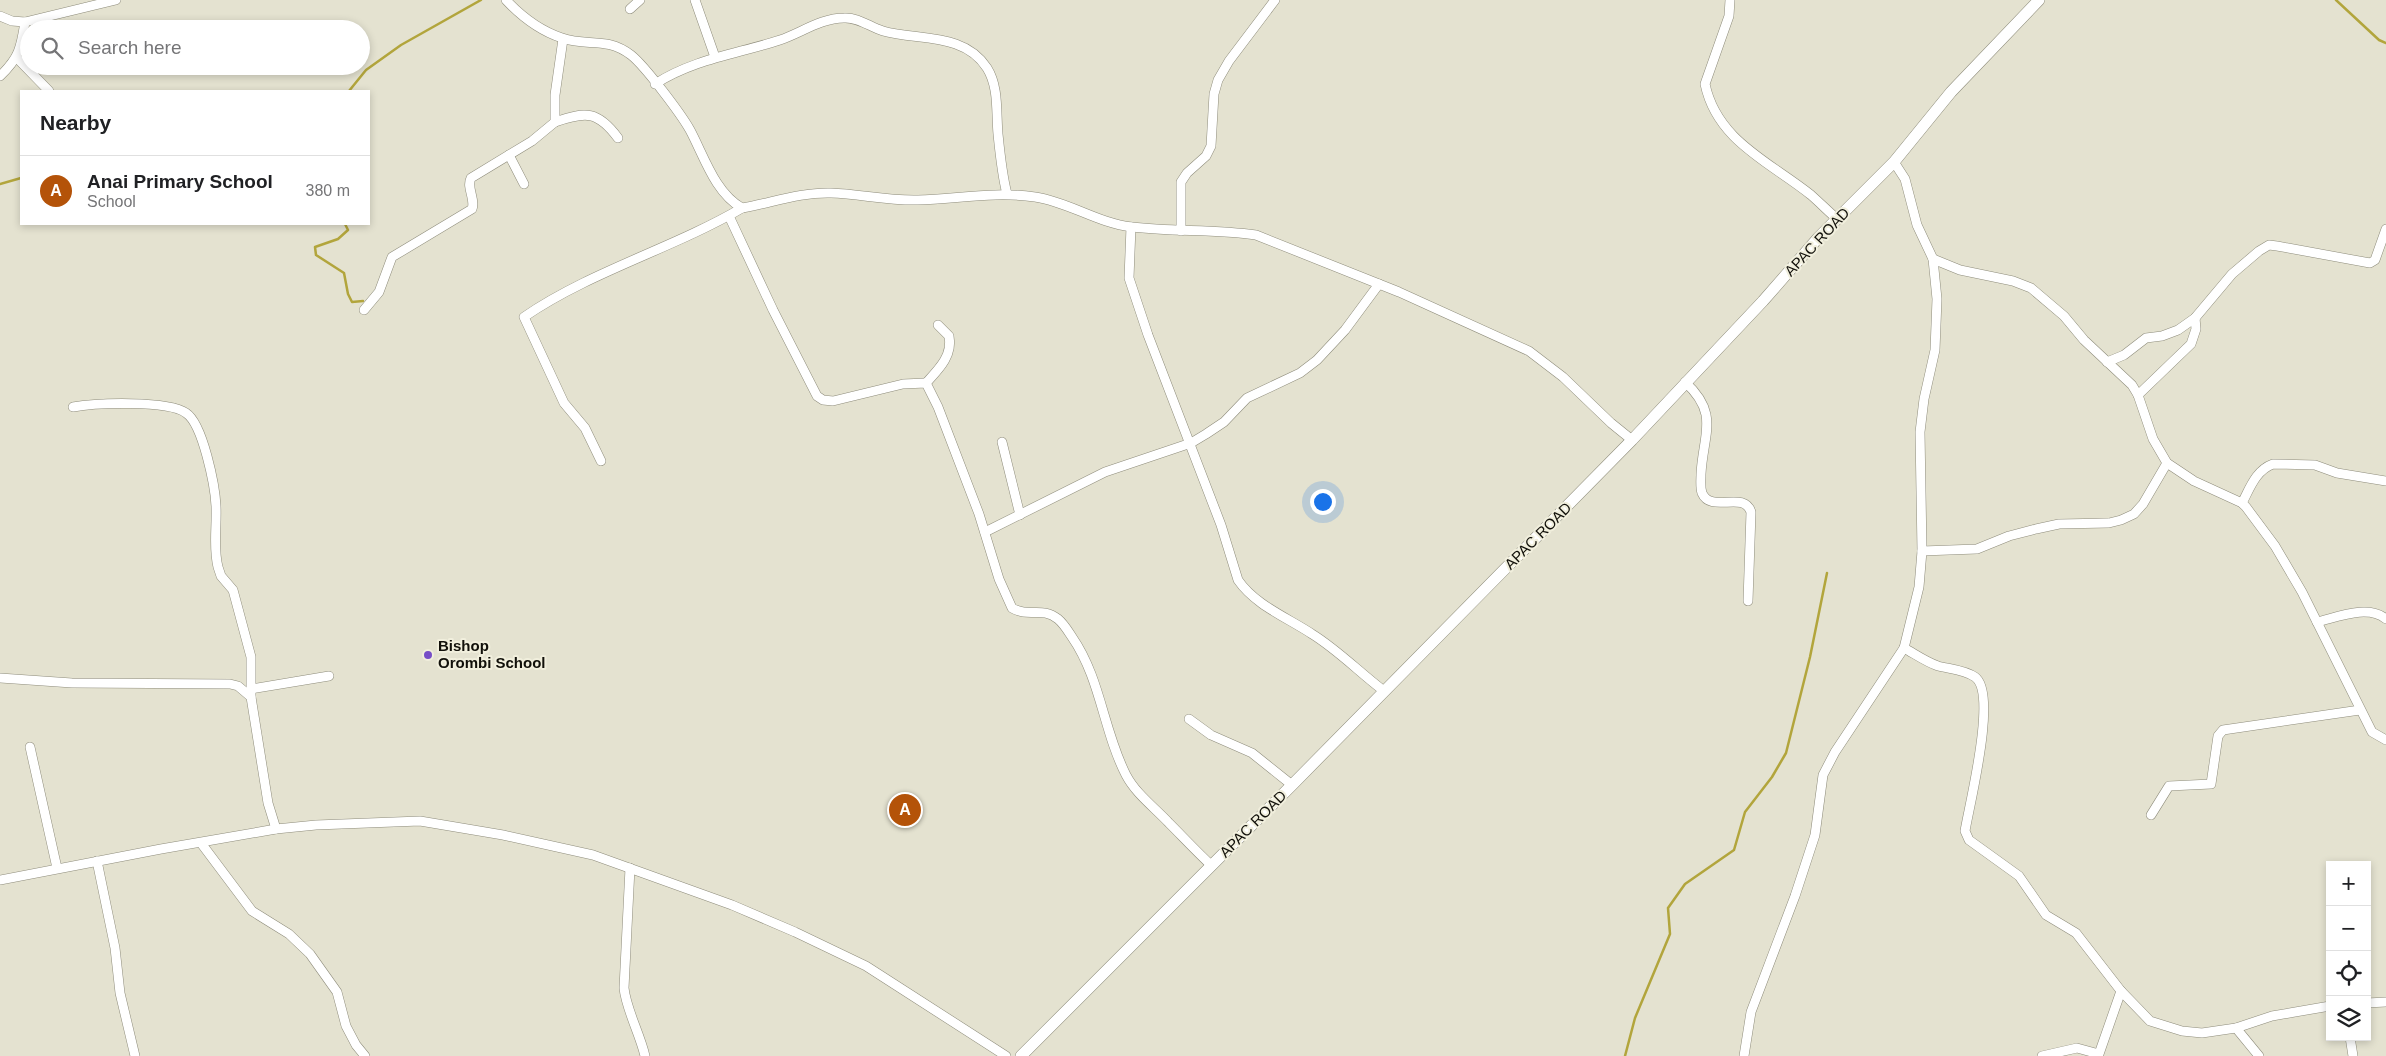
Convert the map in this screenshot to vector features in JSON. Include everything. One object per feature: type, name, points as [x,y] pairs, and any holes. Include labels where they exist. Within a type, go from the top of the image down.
[{"type":"main road","name":"APAC ROAD","points":[[1021,1056],[1212,866],[1256,819],[1292,785],[1632,440],[1763,301],[1837,219],[1894,162],[1951,92],[2039,0]]},
{"type":"street","points":[[32,20],[83,5],[116,0]]},
{"type":"street","points":[[506,0],[518,12],[543,30],[563,39],[610,44],[631,55],[689,128],[715,180],[734,204],[742,208]]},
{"type":"street","points":[[630,9],[640,0]]},
{"type":"street","points":[[695,0],[715,57]]},
{"type":"street","points":[[1181,231],[1181,182],[1187,173],[1206,156],[1211,146],[1214,94],[1218,80],[1229,61],[1275,0]]},
{"type":"street","points":[[1730,0],[1729,16],[1705,84],[1715,112],[1742,147],[1812,196],[1837,219]]},
{"type":"street","points":[[0,16],[12,21],[20,22]]},
{"type":"street","points":[[655,84],[675,71],[715,57],[779,40],[828,20],[845,17],[883,31],[922,36],[953,43],[979,57],[988,70],[996,91],[1003,178],[1007,194]]},
{"type":"street","points":[[555,122],[555,95],[563,39]]},
{"type":"street","points":[[0,76],[17,58],[20,51]]},
{"type":"street","points":[[17,58],[20,61]]},
{"type":"street","points":[[33,75],[48,90]]},
{"type":"street","points":[[364,310],[379,292],[392,257],[472,209],[473,203],[469,184],[471,178],[532,141],[555,122],[574,116],[590,114],[604,120],[618,138]]},
{"type":"street","points":[[509,155],[524,184]]},
{"type":"street","points":[[1744,1056],[1751,1012],[1795,896],[1815,835],[1823,775],[1835,752],[1904,648],[1919,586],[1922,551],[1920,432],[1924,399],[1935,350],[1937,299],[1933,259],[1917,226],[1905,179],[1894,162]]},
{"type":"street","points":[[601,460],[585,428],[560,397],[533,333],[524,317],[580,286],[729,216],[742,208],[801,195],[830,192],[911,200],[1007,194],[1058,202],[1093,218],[1131,227],[1181,231],[1234,232],[1256,235],[1379,284],[1529,351],[1558,372],[1611,423],[1632,440]]},
{"type":"street","points":[[729,216],[773,310],[817,396],[823,400],[833,401],[904,384],[926,383],[945,360],[949,351],[949,336],[938,325]]},
{"type":"street","points":[[1131,227],[1129,278],[1148,335],[1191,443],[1224,533],[1234,569],[1242,586],[1276,613],[1313,634],[1384,691]]},
{"type":"street","points":[[2107,362],[2124,355],[2146,338],[2171,333],[2195,318],[2232,274],[2265,247],[2277,246],[2370,263],[2374,260],[2386,229]]},
{"type":"street","points":[[1933,259],[1960,270],[2013,281],[2030,288],[2064,316],[2107,362],[2127,380],[2138,395],[2153,439],[2167,463],[2194,481],[2242,503],[2276,546],[2317,622],[2372,732],[2386,740]]},
{"type":"street","points":[[985,532],[1046,500],[1106,472],[1191,443],[1224,422],[1247,398],[1300,373],[1317,360],[1345,330],[1379,284]]},
{"type":"street","points":[[2138,395],[2191,344],[2196,329],[2195,318]]},
{"type":"street","points":[[1685,382],[1699,396],[1705,408],[1707,423],[1702,462],[1701,488],[1703,495],[1708,500],[1715,502],[1744,503],[1749,506],[1751,512],[1748,601]]},
{"type":"street","points":[[926,383],[938,407],[985,532],[999,579],[1012,608],[1026,613],[1042,611],[1049,613],[1064,625],[1081,650],[1094,677],[1126,775],[1140,795],[1212,866]]},
{"type":"street","points":[[73,407],[94,404],[163,406],[187,413],[196,425],[214,489],[216,558],[221,576],[229,583],[236,597],[251,657],[251,693],[268,803],[276,829]]},
{"type":"street","points":[[1002,442],[1020,515]]},
{"type":"street","points":[[1922,551],[1977,549],[2010,536],[2059,524],[2109,523],[2121,520],[2134,514],[2143,504],[2167,463]]},
{"type":"street","points":[[2242,503],[2256,477],[2266,466],[2273,464],[2315,465],[2337,473],[2386,481]]},
{"type":"street","points":[[2317,622],[2367,612],[2379,614],[2386,619]]},
{"type":"street","points":[[1904,648],[1936,665],[1975,677],[1980,684],[1983,709],[1982,738],[1978,770],[1964,831],[1968,840],[2019,876],[2046,916],[2076,933],[2120,991],[2141,1014],[2163,1026],[2202,1032],[2236,1028],[2272,1016],[2326,1007]]},
{"type":"street","points":[[0,678],[80,684],[230,684],[251,693],[329,676]]},
{"type":"street","points":[[2151,815],[2170,786],[2211,784],[2218,736],[2223,730],[2360,710]]},
{"type":"street","points":[[1189,719],[1211,735],[1252,753],[1292,785]]},
{"type":"street","points":[[30,747],[57,868]]},
{"type":"street","points":[[0,880],[276,829],[420,821],[549,843],[594,855],[732,905],[866,966],[1006,1056]]},
{"type":"street","points":[[201,843],[252,911],[289,934],[310,954],[337,992],[346,1026],[356,1045],[365,1056]]},
{"type":"street","points":[[97,861],[115,948],[120,993],[135,1056]]},
{"type":"street","points":[[630,868],[624,988],[626,1002],[634,1018],[645,1056]]},
{"type":"street","points":[[2042,1056],[2077,1048],[2098,1055],[2120,991]]},
{"type":"street","points":[[2371,1003],[2386,1002]]},
{"type":"street","points":[[2236,1028],[2259,1056]]},
{"type":"street","points":[[2351,1041],[2353,1056]]},
{"type":"waterway","points":[[370,67],[401,45],[481,0]]},
{"type":"waterway","points":[[2336,0],[2379,40],[2386,43]]},
{"type":"waterway","points":[[350,90],[362,75]]},
{"type":"waterway","points":[[0,184],[20,178]]},
{"type":"waterway","points":[[346,225],[348,230],[338,239],[315,247],[316,255],[344,273],[348,294],[352,302],[363,301]]},
{"type":"waterway","points":[[1625,1056],[1635,1018],[1670,934],[1668,908],[1685,884],[1734,850],[1745,812],[1772,777],[1786,753],[1810,657],[1827,573]]},
{"type":"place","name":"Bishop Orombi School","points":[[428,655]]},
{"type":"place","name":"Anai Primary School","points":[[905,810]]}]
